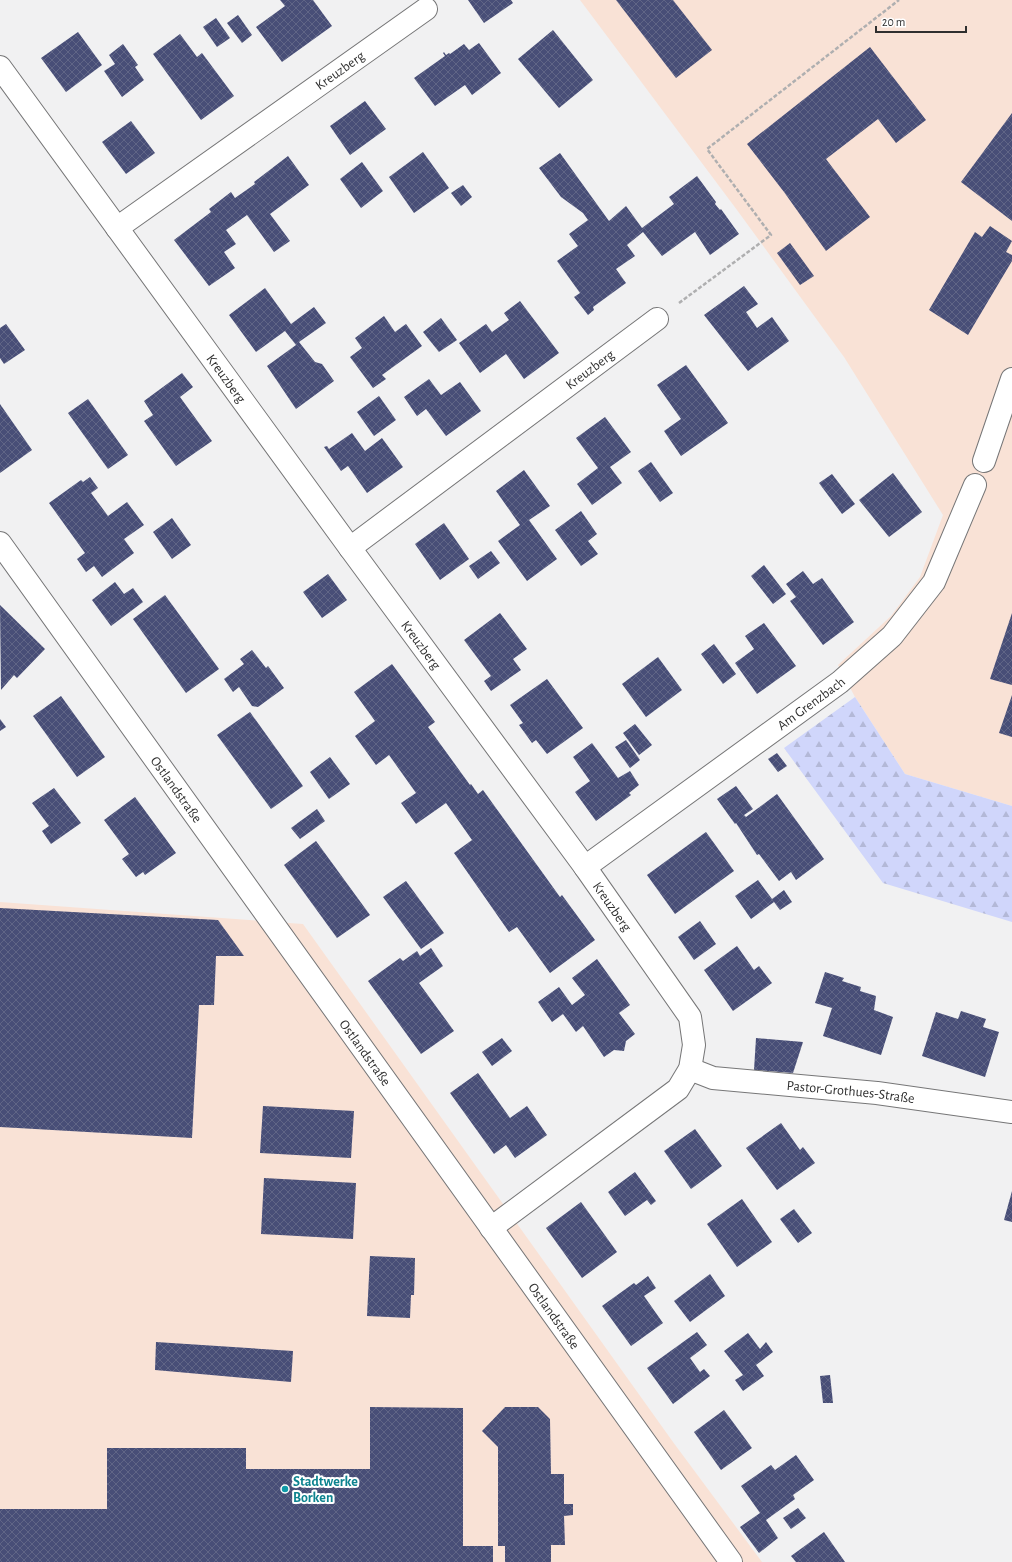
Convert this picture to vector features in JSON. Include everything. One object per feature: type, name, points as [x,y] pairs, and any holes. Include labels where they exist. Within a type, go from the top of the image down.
[{"type":"street","name":"Kreuzberg","points":[[117,228],[426,9]]},
{"type":"street","name":"Kreuzberg","points":[[0,67],[350,548],[585,867],[690,1017],[694,1045],[690,1069],[678,1089],[491,1228]]},
{"type":"street","name":"Kreuzberg","points":[[350,548],[657,319]]},
{"type":"street","points":[[984,461],[1012,380]]},
{"type":"street","name":"Am Grenzbach","points":[[585,867],[840,682],[892,636],[934,582],[975,485]]},
{"type":"street","name":"Ostlandstraße","points":[[0,543],[731,1562]]},
{"type":"street","name":"Pastor-Grothues-Straße","points":[[690,1069],[713,1078],[877,1093],[1012,1112]]},
{"type":"path","points":[[657,319],[772,235],[707,149],[899,0]]},
{"type":"shaded area","points":[[580,0],[1012,0],[1012,806],[905,774],[855,697],[838,665],[891,616],[920,577],[943,515],[844,357],[737,210]]},
{"type":"shaded area","points":[[0,902],[303,924],[673,1442],[762,1562],[0,1562]]},
{"type":"green space","points":[[855,697],[905,774],[1012,806],[1012,922],[883,883],[784,748]]},
{"type":"building","points":[[280,0],[313,0],[332,26],[282,62],[256,27],[285,6]]},
{"type":"building","points":[[468,0],[511,0],[513,3],[484,23]]},
{"type":"building","points":[[616,0],[673,0],[712,50],[676,78]]},
{"type":"building","points":[[238,15],[252,35],[242,43],[227,23]]},
{"type":"building","points":[[216,18],[230,38],[217,47],[203,27]]},
{"type":"building","points":[[553,30],[593,80],[559,108],[518,59]]},
{"type":"building","points":[[78,32],[102,65],[66,92],[41,58]]},
{"type":"building","points":[[180,34],[197,57],[202,53],[234,96],[201,120],[153,54]]},
{"type":"building","points":[[479,43],[501,73],[472,95],[465,85],[435,106],[414,78],[445,56],[443,53],[444,52],[446,55],[449,53],[450,54],[464,44],[469,50]]},
{"type":"building","points":[[123,44],[138,65],[135,67],[144,80],[122,97],[104,71],[115,64],[109,55]]},
{"type":"building","points":[[870,47],[926,120],[896,143],[878,119],[826,159],[870,217],[826,251],[784,192],[747,144]]},
{"type":"building","points":[[365,101],[386,129],[350,155],[330,126]]},
{"type":"building","points":[[1012,113],[1012,221],[961,182]]},
{"type":"building","points":[[131,121],[155,153],[126,174],[102,142]]},
{"type":"building","points":[[423,152],[449,188],[414,213],[389,177]]},
{"type":"building","points":[[560,153],[609,221],[626,206],[642,228],[674,204],[669,197],[697,176],[716,202],[715,204],[720,210],[721,209],[739,234],[710,255],[695,232],[662,256],[643,232],[627,245],[635,256],[616,269],[626,283],[593,307],[594,310],[588,315],[574,297],[580,293],[557,261],[578,246],[569,234],[588,220],[583,213],[561,197],[539,168]]},
{"type":"building","points":[[288,156],[309,185],[270,214],[290,241],[274,252],[247,215],[226,230],[236,244],[224,252],[235,268],[209,286],[174,240],[211,212],[209,209],[231,192],[235,198],[255,184],[254,182]]},
{"type":"building","points":[[362,162],[383,191],[361,208],[340,179]]},
{"type":"building","points":[[463,185],[472,197],[461,206],[451,193]]},
{"type":"building","points":[[990,226],[1012,241],[1006,252],[1012,255],[1012,261],[968,335],[929,310],[975,232],[982,237]]},
{"type":"building","points":[[790,243],[814,276],[800,285],[777,253]]},
{"type":"building","points":[[744,286],[758,304],[746,312],[757,328],[772,317],[789,341],[748,371],[704,315]]},
{"type":"building","points":[[265,288],[291,324],[314,307],[326,323],[299,342],[315,362],[322,364],[334,381],[296,409],[267,366],[296,345],[285,331],[256,352],[229,315]]},
{"type":"building","points":[[520,301],[559,353],[524,379],[506,354],[480,373],[459,343],[486,324],[492,332],[509,320],[504,313]]},
{"type":"building","points":[[384,316],[395,332],[406,324],[422,346],[382,375],[386,379],[373,388],[350,357],[362,348],[355,338]]},
{"type":"building","points":[[441,318],[457,340],[439,352],[423,332]]},
{"type":"building","points":[[6,324],[25,350],[4,364],[0,358],[0,328]]},
{"type":"building","points":[[686,365],[728,423],[681,456],[664,431],[681,419],[657,385]]},
{"type":"building","points":[[182,373],[193,387],[180,397],[212,441],[176,466],[144,421],[153,415],[144,401]]},
{"type":"building","points":[[429,379],[441,395],[460,382],[481,411],[446,436],[426,409],[417,416],[404,397]]},
{"type":"building","points":[[379,396],[396,420],[374,436],[357,412]]},
{"type":"building","points":[[88,399],[128,455],[108,469],[68,413]]},
{"type":"building","points":[[0,404],[32,450],[0,473]]},
{"type":"building","points":[[605,417],[631,452],[610,467],[622,483],[592,505],[577,484],[598,468],[576,438]]},
{"type":"building","points":[[352,433],[365,451],[382,438],[403,467],[367,493],[348,466],[341,471],[324,447],[327,446],[329,449]]},
{"type":"building","points":[[651,462],[673,493],[660,502],[638,471]]},
{"type":"building","points":[[524,470],[550,506],[529,520],[557,559],[527,581],[498,541],[520,525],[496,491]]},
{"type":"building","points":[[893,473],[922,512],[889,537],[859,500]]},
{"type":"building","points":[[832,474],[855,504],[842,514],[819,483]]},
{"type":"building","points":[[90,477],[98,488],[91,493],[108,516],[127,502],[144,525],[124,539],[134,553],[102,577],[94,566],[86,572],[77,559],[85,553],[49,503],[81,480],[83,482]]},
{"type":"building","points":[[581,511],[597,534],[588,541],[598,554],[581,566],[555,530]]},
{"type":"building","points":[[172,518],[191,545],[172,559],[153,532]]},
{"type":"building","points":[[444,523],[469,559],[440,580],[415,544]]},
{"type":"building","points":[[491,551],[500,563],[478,579],[469,566]]},
{"type":"building","points":[[764,565],[786,594],[773,604],[751,576]]},
{"type":"building","points":[[803,571],[813,584],[822,578],[854,622],[823,645],[790,601],[796,597],[786,584]]},
{"type":"building","points":[[328,574],[347,600],[322,618],[303,592]]},
{"type":"building","points":[[115,582],[124,594],[133,588],[143,602],[111,626],[92,600]]},
{"type":"building","points":[[165,595],[219,669],[186,693],[133,619]]},
{"type":"building","points":[[0,605],[45,649],[17,678],[14,675],[1,690]]},
{"type":"building","points":[[500,613],[527,649],[513,659],[521,670],[491,691],[484,681],[491,676],[464,640]]},
{"type":"building","points":[[1012,613],[1012,685],[990,679]]},
{"type":"building","points":[[764,623],[796,666],[757,694],[735,663],[754,649],[745,636]]},
{"type":"building","points":[[714,644],[736,674],[723,684],[701,654]]},
{"type":"building","points":[[252,650],[266,668],[268,666],[284,688],[258,707],[252,706],[239,687],[233,692],[224,679],[244,664],[240,659]]},
{"type":"building","points":[[658,657],[682,690],[646,717],[622,684]]},
{"type":"building","points":[[392,664],[435,722],[428,727],[470,785],[471,784],[478,794],[483,790],[560,897],[562,895],[595,940],[550,973],[517,927],[509,932],[454,853],[472,840],[446,803],[416,824],[401,803],[416,793],[389,755],[376,765],[355,736],[375,721],[354,692]]},
{"type":"building","points":[[547,679],[583,728],[547,754],[536,740],[532,743],[519,725],[523,723],[510,705]]},
{"type":"building","points":[[1012,695],[1012,737],[999,733]]},
{"type":"building","points":[[61,696],[105,757],[77,777],[33,716]]},
{"type":"building","points":[[250,712],[303,786],[271,809],[217,735]]},
{"type":"building","points":[[0,719],[6,727],[0,731]]},
{"type":"building","points":[[635,724],[652,745],[639,755],[623,733]]},
{"type":"building","points":[[626,740],[640,760],[630,768],[615,747]]},
{"type":"building","points":[[592,743],[618,778],[630,771],[639,785],[629,793],[631,795],[596,821],[575,792],[590,781],[573,757]]},
{"type":"building","points":[[777,753],[787,766],[778,772],[768,759]]},
{"type":"building","points":[[330,757],[350,784],[329,799],[310,772]]},
{"type":"building","points":[[736,786],[753,809],[744,815],[746,817],[777,794],[824,859],[796,880],[791,872],[779,881],[759,854],[757,855],[736,823],[735,824],[717,799]]},
{"type":"building","points":[[54,788],[81,823],[51,844],[42,831],[49,826],[32,803]]},
{"type":"building","points":[[135,797],[176,853],[145,875],[143,872],[136,877],[122,859],[129,854],[104,820]]},
{"type":"building","points":[[317,809],[325,821],[300,839],[291,828]]},
{"type":"building","points":[[706,832],[734,871],[675,914],[647,875]]},
{"type":"building","points":[[316,841],[370,915],[337,938],[284,865]]},
{"type":"building","points":[[758,880],[772,899],[784,890],[792,902],[780,910],[774,902],[751,919],[735,896]]},
{"type":"building","points":[[406,881],[444,933],[421,949],[383,897]]},
{"type":"building","points":[[0,908],[218,920],[244,956],[216,956],[214,1005],[199,1005],[192,1138],[0,1127]]},
{"type":"building","points":[[700,921],[716,944],[694,960],[678,937]]},
{"type":"building","points":[[737,946],[754,970],[759,966],[772,983],[733,1011],[704,970]]},
{"type":"building","points":[[431,948],[443,966],[419,983],[454,1031],[421,1054],[368,981],[400,958],[403,961],[417,951],[420,956]]},
{"type":"building","points":[[597,959],[630,1005],[619,1013],[635,1034],[626,1041],[624,1051],[614,1050],[604,1057],[583,1026],[576,1032],[563,1014],[552,1022],[538,1002],[559,987],[572,1005],[585,995],[572,978]]},
{"type":"building","points":[[825,972],[844,978],[842,981],[861,987],[860,991],[876,996],[874,1010],[893,1017],[881,1055],[823,1036],[832,1008],[815,1003]]},
{"type":"building","points":[[961,1011],[986,1019],[983,1027],[999,1032],[985,1077],[922,1056],[936,1012],[958,1019]]},
{"type":"building","points":[[502,1038],[512,1051],[492,1066],[482,1052]]},
{"type":"building","points":[[756,1038],[803,1042],[793,1073],[754,1070]]},
{"type":"building","points":[[478,1073],[510,1118],[527,1106],[547,1135],[515,1158],[506,1145],[494,1154],[450,1093]]},
{"type":"building","points":[[263,1106],[354,1111],[351,1158],[260,1153]]},
{"type":"building","points":[[781,1123],[800,1150],[803,1147],[815,1163],[777,1190],[746,1148]]},
{"type":"building","points":[[695,1129],[722,1166],[691,1189],[664,1151]]},
{"type":"building","points":[[635,1172],[656,1201],[651,1205],[647,1200],[625,1216],[608,1192]]},
{"type":"building","points":[[264,1178],[356,1183],[353,1239],[261,1234]]},
{"type":"building","points":[[1012,1191],[1012,1222],[1004,1220]]},
{"type":"building","points":[[742,1199],[772,1242],[737,1267],[707,1224]]},
{"type":"building","points":[[581,1202],[617,1252],[582,1278],[546,1228]]},
{"type":"building","points":[[794,1209],[812,1233],[798,1243],[780,1219]]},
{"type":"building","points":[[370,1256],[415,1258],[414,1295],[411,1295],[410,1318],[367,1316]]},
{"type":"building","points":[[710,1274],[725,1296],[690,1322],[674,1301]]},
{"type":"building","points":[[648,1276],[656,1288],[644,1296],[663,1323],[631,1346],[602,1306],[634,1283],[636,1285]]},
{"type":"building","points":[[697,1332],[707,1345],[690,1358],[700,1372],[704,1369],[710,1376],[673,1404],[647,1368]]},
{"type":"building","points":[[748,1333],[760,1349],[766,1342],[773,1352],[756,1365],[764,1376],[743,1391],[735,1380],[743,1375],[724,1351]]},
{"type":"building","points":[[156,1342],[293,1351],[291,1382],[155,1370]]},
{"type":"building","points":[[830,1375],[833,1403],[823,1403],[820,1376]]},
{"type":"building","name":"Stadtwerke Borken","points":[[370,1407],[463,1408],[463,1546],[493,1546],[493,1562],[0,1562],[0,1509],[107,1509],[107,1448],[246,1448],[246,1469],[370,1469]]},
{"type":"building","points":[[505,1407],[538,1407],[550,1419],[551,1474],[564,1474],[564,1504],[573,1504],[573,1515],[564,1516],[565,1545],[551,1545],[551,1562],[505,1562],[505,1546],[498,1546],[498,1447],[482,1431]]},
{"type":"building","points":[[724,1410],[752,1448],[721,1470],[694,1432]]},
{"type":"building","points":[[796,1455],[814,1480],[793,1495],[795,1499],[766,1520],[778,1538],[759,1553],[740,1527],[760,1513],[741,1486],[771,1465],[775,1470]]},
{"type":"building","points":[[798,1508],[806,1518],[791,1529],[783,1518]]},
{"type":"building","points":[[824,1532],[845,1562],[796,1562],[791,1556]]},
{"type":"place","name":"Stadtwerke Borken","points":[[285,1489]]}]
